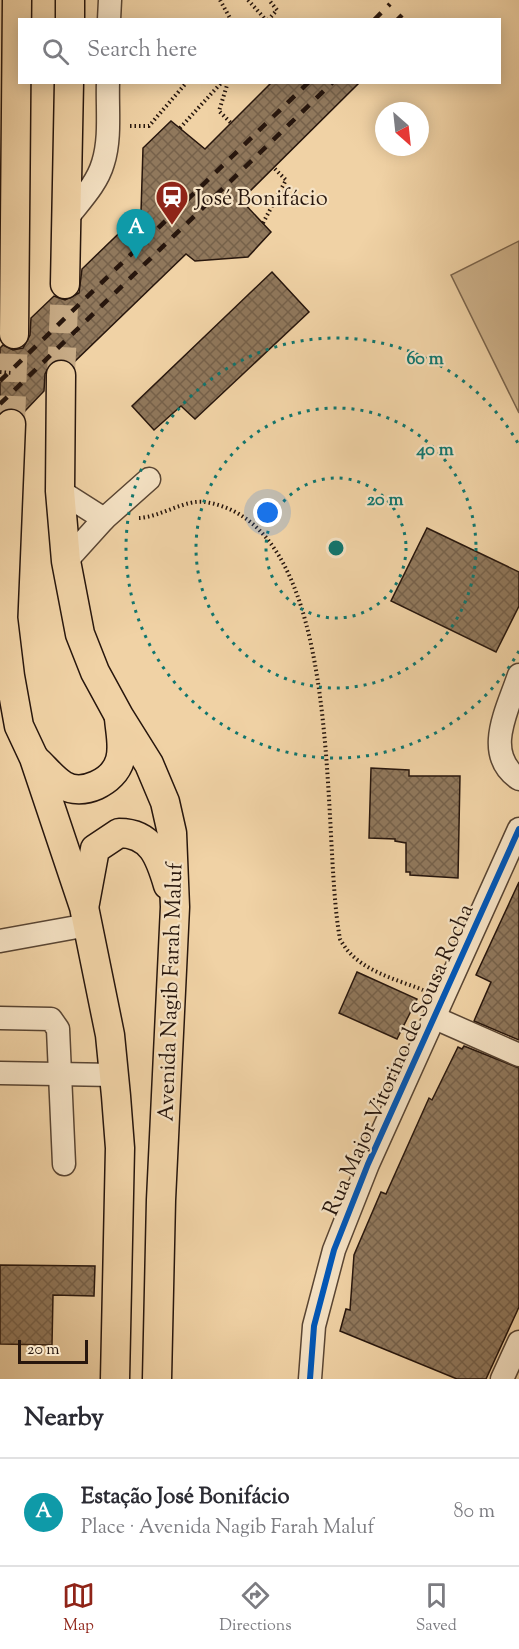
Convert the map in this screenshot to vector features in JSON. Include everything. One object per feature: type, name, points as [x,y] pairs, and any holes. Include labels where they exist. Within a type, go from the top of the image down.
[{"type":"main road","points":[[14,334],[7,268],[17,0]]},
{"type":"main road","points":[[69,18],[70,0]]},
{"type":"main road","points":[[65,284],[69,84]]},
{"type":"main road","name":"Avenida Nagib Farah Maluf","points":[[61,375],[60,491],[66,561],[80,634],[96,672],[119,716],[149,764],[165,802],[172,834],[175,907],[161,1200],[157,1379]]},
{"type":"main road","name":"Avenida Nagib Farah Maluf","points":[[11,424],[3,618],[18,718],[34,758],[86,916],[110,1035],[120,1148],[115,1379]]},
{"type":"main road","points":[[34,758],[62,785],[74,790],[101,783],[114,773],[120,761],[122,745],[119,716]]},
{"type":"main road","points":[[86,916],[95,849],[119,833],[140,836],[150,844],[163,867],[175,907]]},
{"type":"street","points":[[109,18],[110,0]]},
{"type":"street","points":[[67,218],[90,189],[103,164],[106,150],[108,84]]},
{"type":"street","points":[[66,561],[104,519],[149,480]]},
{"type":"street","points":[[60,491],[104,519]]},
{"type":"street","points":[[519,675],[498,741],[501,759],[511,773],[519,779]]},
{"type":"street","name":"Rua Major Vitorino de Sousa Rocha","points":[[310,1379],[314,1326],[333,1250],[368,1164],[519,829]]},
{"type":"street","points":[[0,941],[86,916]]},
{"type":"street","points":[[439,1009],[519,1055]]},
{"type":"street","points":[[0,1018],[51,1019],[58,1029],[62,1074],[64,1164]]},
{"type":"street","points":[[0,1073],[114,1075]]},
{"type":"street","points":[[502,1379],[519,1342]]},
{"type":"path","points":[[220,0],[230,18]]},
{"type":"path","points":[[248,0],[265,18]]},
{"type":"path","points":[[269,0],[278,10],[269,18]]},
{"type":"path","points":[[121,126],[149,126],[186,84]]},
{"type":"path","points":[[180,128],[220,84]]},
{"type":"path","points":[[227,84],[219,111],[231,123]]},
{"type":"path","points":[[263,223],[286,180],[274,168]]},
{"type":"path","points":[[0,372],[12,373]]},
{"type":"path","points":[[104,519],[122,514],[140,518],[155,517],[203,501],[228,509],[255,525],[269,539],[289,574],[303,615],[321,703],[340,939],[348,953],[357,962],[439,1009]]},
{"type":"shaded area","points":[[519,241],[519,413],[451,275]]},
{"type":"building","points":[[270,84],[358,84],[241,200],[271,232],[248,257],[195,261],[186,254],[72,364],[62,359],[52,361],[45,374],[44,391],[23,413],[11,408],[0,412],[0,348],[3,345],[13,350],[23,348],[30,335],[31,318],[54,296],[65,300],[79,293],[82,269],[141,212],[143,148],[171,121],[205,149]]},
{"type":"building","points":[[272,272],[309,312],[195,419],[181,406],[154,430],[132,406]]},
{"type":"building","points":[[427,528],[519,572],[519,606],[496,652],[391,601]]},
{"type":"building","points":[[371,768],[409,770],[409,776],[460,776],[458,878],[410,875],[410,872],[406,872],[406,843],[395,841],[395,839],[369,838]]},
{"type":"building","points":[[519,882],[519,1040],[474,1021],[491,982],[476,975]]},
{"type":"building","points":[[357,972],[417,999],[397,1039],[339,1013]]},
{"type":"building","points":[[464,1046],[519,1068],[519,1307],[486,1379],[457,1379],[340,1331],[346,1309],[350,1310],[354,1255],[381,1192],[386,1194],[429,1098],[432,1100],[458,1047],[462,1049]]},
{"type":"building","points":[[0,1265],[95,1266],[94,1296],[53,1295],[52,1345],[0,1344]]},
{"type":"tunnel","points":[[61,375],[65,284]]},
{"type":"tunnel","points":[[11,424],[14,334]]},
{"type":"railway","points":[[376,18],[390,4]]},
{"type":"railway","points":[[399,18],[402,15]]},
{"type":"railway","points":[[0,381],[307,84]]},
{"type":"railway","points":[[0,404],[331,84]]},
{"type":"cycle path","points":[[310,1379],[314,1326],[334,1250],[368,1164],[519,829]]},
{"type":"place","name":"José Bonifácio","points":[[172,226]]},
{"type":"place","name":"Estação José Bonifácio","points":[[136,259]]}]
